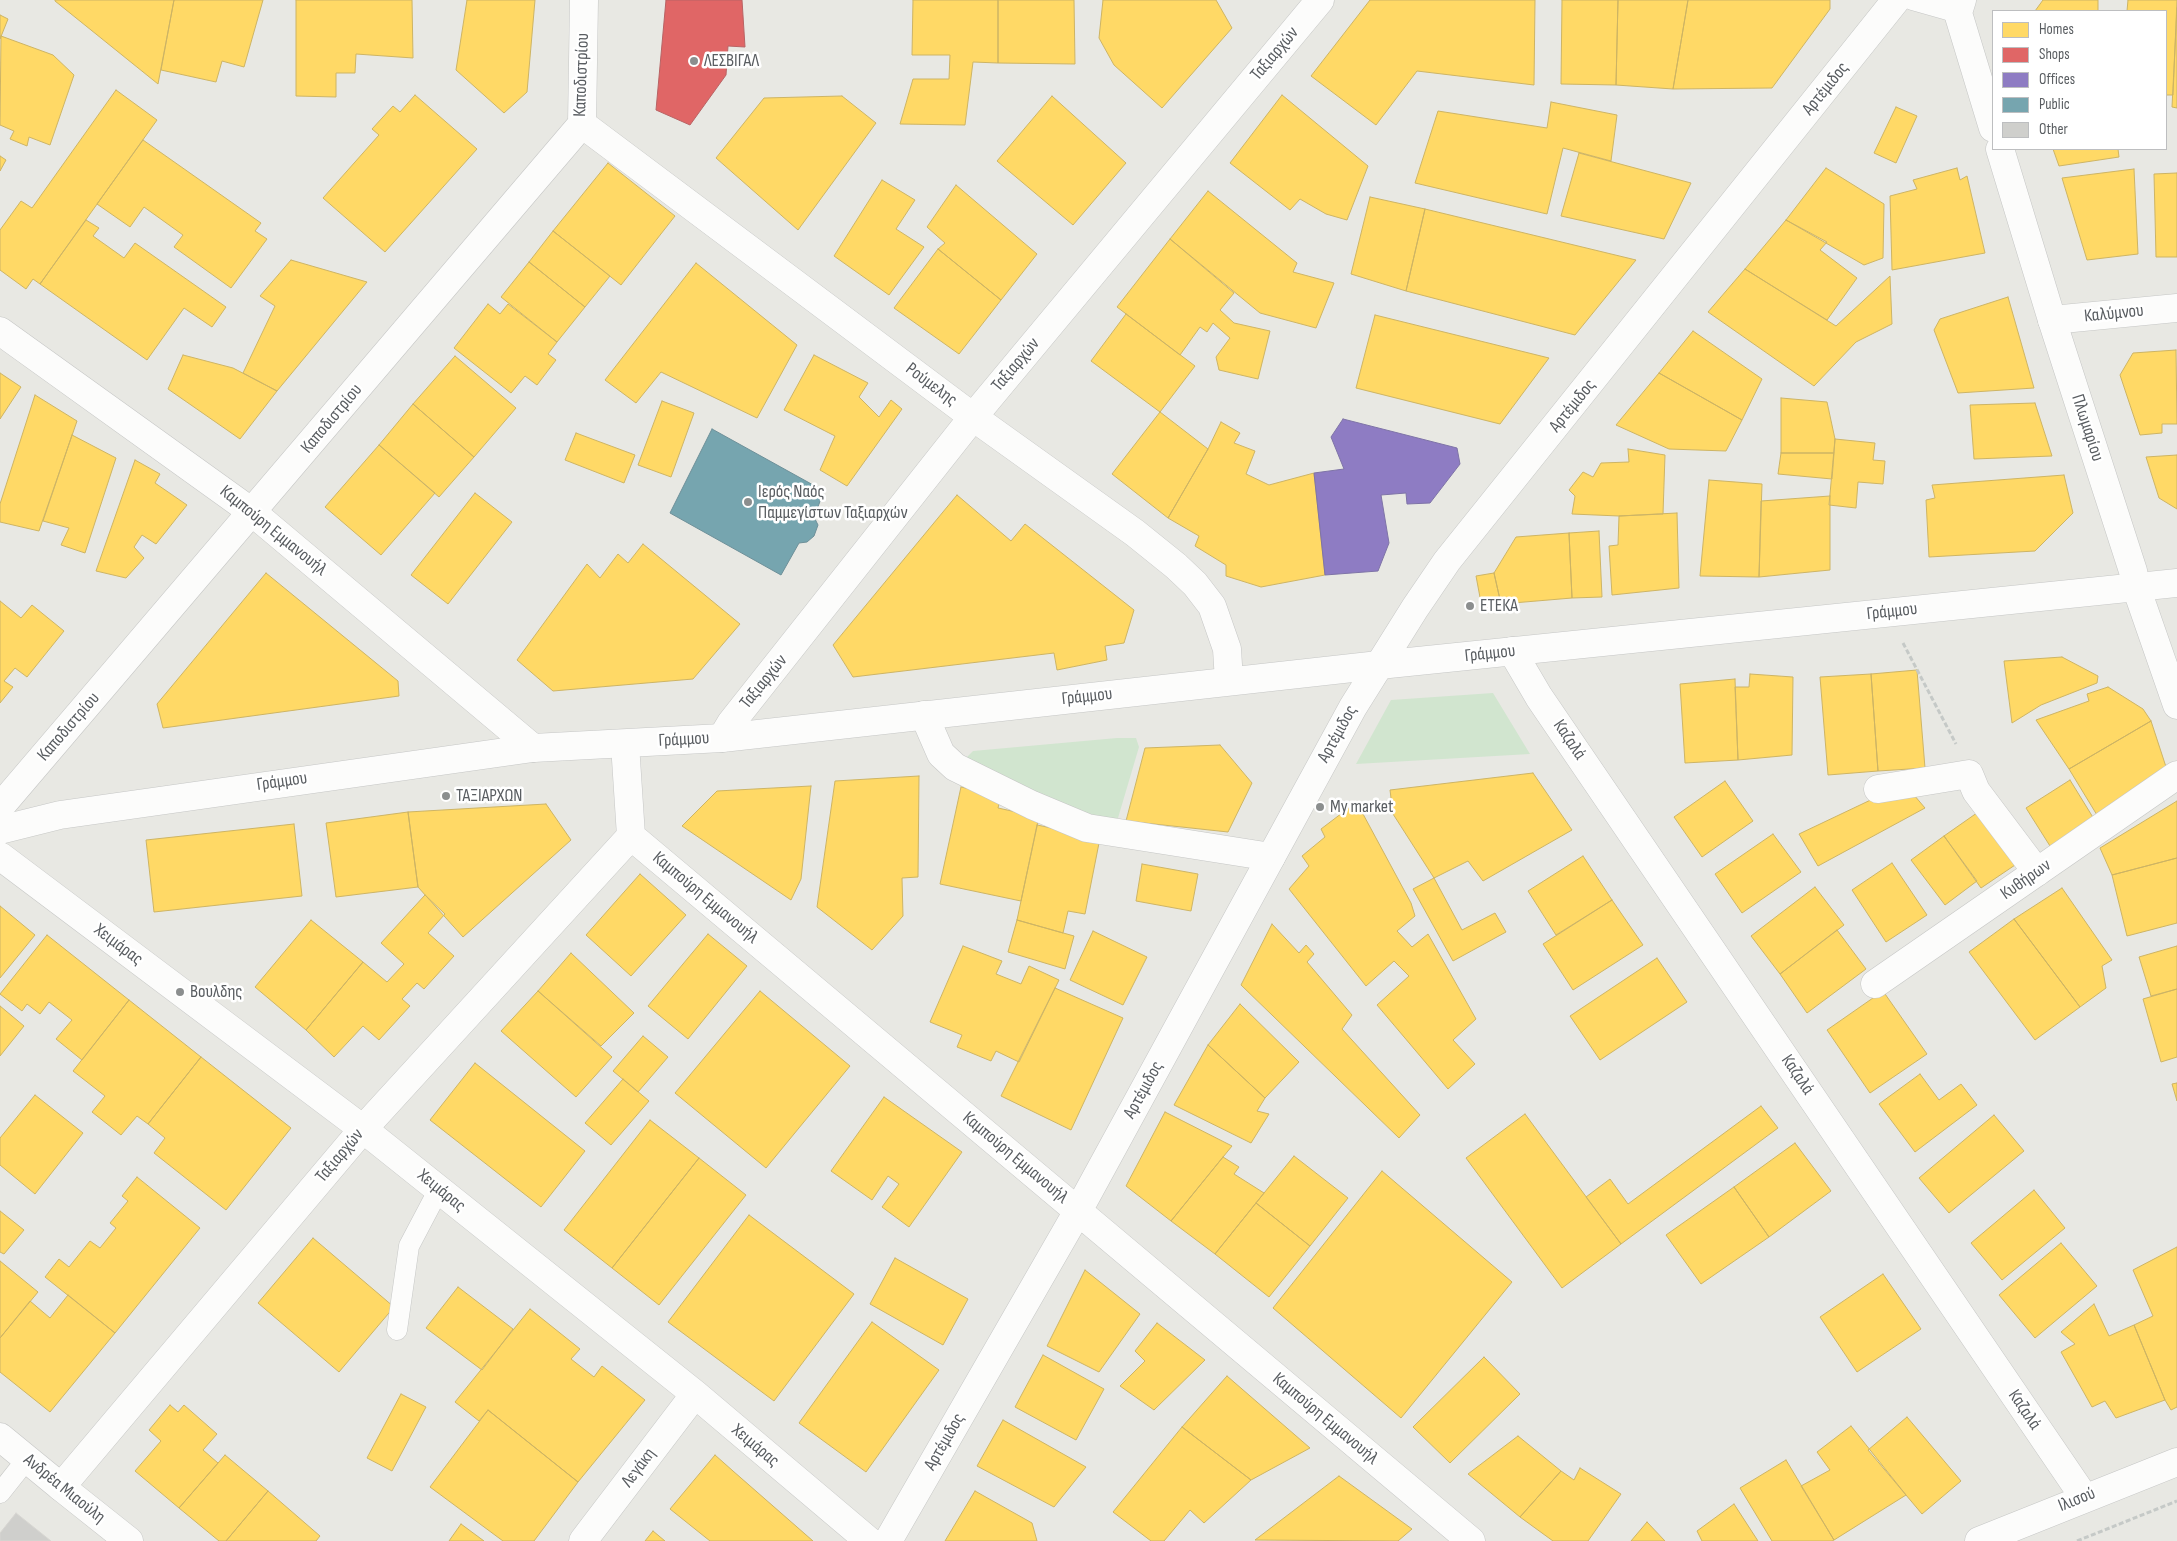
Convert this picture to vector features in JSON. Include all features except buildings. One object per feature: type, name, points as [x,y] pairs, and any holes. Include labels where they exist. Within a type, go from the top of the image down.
[{"type":"street","name":"Καποδιστρίου","points":[[0,807],[582,124],[584,0]]},
{"type":"street","name":"Ταξιαρχών","points":[[722,738],[731,723],[973,417],[1320,0]]},
{"type":"street","name":"Αρτέμιδος","points":[[888,1541],[1078,1211],[1353,707],[1447,561],[1896,0]]},
{"type":"street","points":[[1960,7],[1992,124]]},
{"type":"street","name":"Ρούμελης","points":[[582,124],[973,417],[1135,533],[1195,584],[1212,606],[1221,627],[1227,649],[1229,681]]},
{"type":"street","name":"Πλωμαρίου","points":[[2000,150],[2052,320],[2133,571],[2136,587],[2177,705]]},
{"type":"street","name":"Καλύμνου","points":[[2052,320],[2177,308]]},
{"type":"street","name":"Καμπούρη Εμμανουήλ","points":[[0,331],[252,512],[533,748]]},
{"type":"street","name":"Γράμμου","points":[[0,830],[60,814],[533,748],[722,738],[1379,665],[2177,583]]},
{"type":"street","name":"Καζαλά","points":[[1512,651],[1539,697],[2084,1498]]},
{"type":"street","points":[[924,715],[942,754],[955,767],[1032,805],[1087,828],[1271,856]]},
{"type":"street","points":[[625,744],[631,836]]},
{"type":"street","points":[[1878,789],[1969,774],[1976,790],[2037,872]]},
{"type":"street","name":"Κυθήρων","points":[[1876,984],[2177,775]]},
{"type":"street","name":"Ταξιαρχών","points":[[61,1487],[363,1129],[631,836]]},
{"type":"street","name":"Καμπούρη Εμμανουήλ","points":[[631,836],[1470,1541]]},
{"type":"street","name":"Χειμάρας","points":[[0,856],[363,1129],[694,1394],[868,1541]]},
{"type":"street","name":"Λεγάκη","points":[[583,1541],[694,1394]]},
{"type":"street","name":"Ανδρέα Μιαούλη","points":[[0,1437],[129,1541]]},
{"type":"street","name":"Ιλισού","points":[[1979,1541],[2177,1462]]},
{"type":"lane","points":[[1912,0],[1960,7]]},
{"type":"lane","points":[[397,1330],[408,1246],[439,1189]]},
{"type":"lane","points":[[0,1493],[27,1459]]},
{"type":"path","points":[[1886,612],[1943,716],[1969,774]]},
{"type":"path","points":[[2077,1541],[2177,1501]]},
{"type":"green space","points":[[1493,693],[1530,754],[1356,764],[1391,700]]},
{"type":"green space","points":[[1117,738],[1136,738],[1139,747],[1118,818],[1102,820],[1079,817],[965,759],[973,751]]},
{"type":"place","name":"ΛΕΣΒΙΓΑΛ","points":[[694,61]]},
{"type":"place","name":"Ιερός Ναός Παμμεγίστων Ταξιαρχών","points":[[748,502]]},
{"type":"place","name":"ΕΤΕΚΑ","points":[[1470,606]]},
{"type":"place","name":"ΤΑΞΙΑΡΧΩΝ","points":[[446,796]]},
{"type":"place","name":"My market","points":[[1320,807]]},
{"type":"place","name":"Βουλδης","points":[[180,992]]}]
